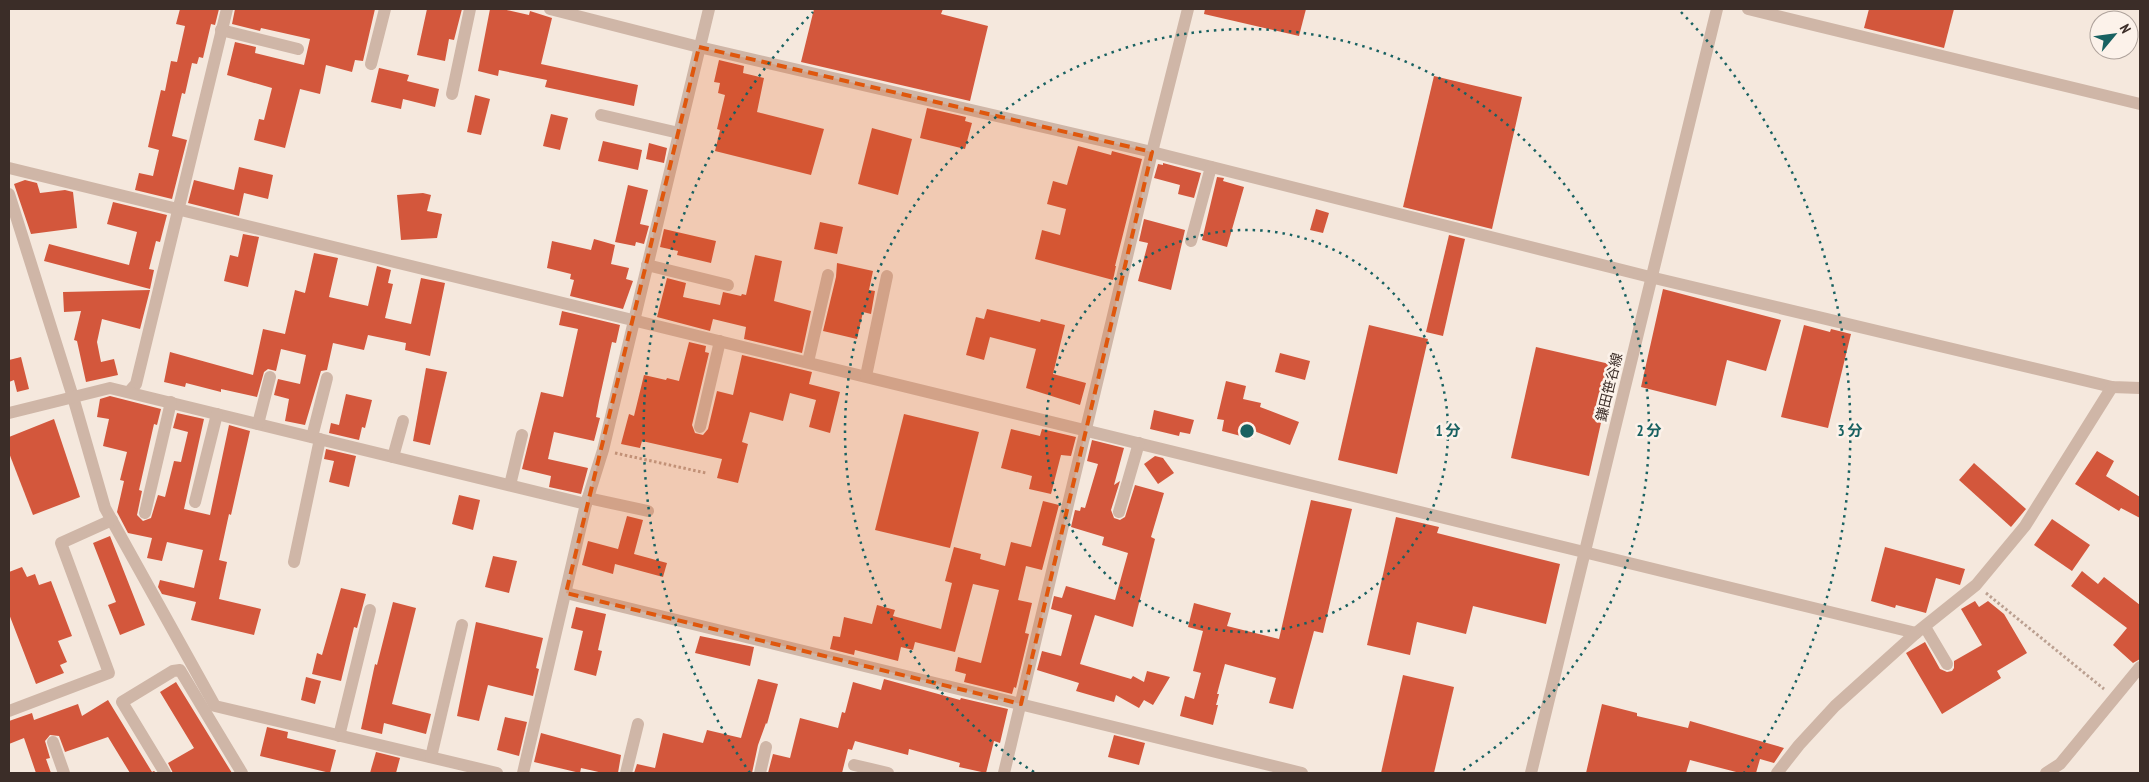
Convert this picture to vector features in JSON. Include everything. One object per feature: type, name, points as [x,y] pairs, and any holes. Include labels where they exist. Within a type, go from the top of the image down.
[{"type":"street","points":[[129,392],[136,384],[226,9]]},
{"type":"street","points":[[371,64],[385,9]]},
{"type":"street","points":[[452,94],[470,9]]},
{"type":"street","points":[[550,9],[699,47],[1152,152],[1650,277],[2112,387],[2140,388]]},
{"type":"street","points":[[524,773],[587,501],[603,450],[709,9]]},
{"type":"street","points":[[1004,773],[1152,152],[1188,9]]},
{"type":"street","name":"鎌田笹谷線","points":[[1531,773],[1650,277],[1717,9]]},
{"type":"street","points":[[1748,9],[2140,104]]},
{"type":"street","points":[[222,30],[298,49]]},
{"type":"street","points":[[601,116],[679,133]]},
{"type":"street","points":[[1191,241],[1211,167]]},
{"type":"street","points":[[9,168],[1584,552],[1920,630],[1947,664]]},
{"type":"street","points":[[9,194],[73,397],[105,508],[216,706],[497,773]]},
{"type":"street","points":[[647,265],[728,285]]},
{"type":"street","points":[[808,362],[828,275]]},
{"type":"street","points":[[866,376],[887,276]]},
{"type":"street","points":[[700,427],[720,341]]},
{"type":"street","points":[[258,424],[270,377]]},
{"type":"street","points":[[294,562],[327,378]]},
{"type":"street","points":[[1777,773],[1799,745],[1835,706],[1920,630],[1976,585],[2025,526],[2112,387]]},
{"type":"street","points":[[9,413],[110,388],[510,486],[648,511]]},
{"type":"street","points":[[145,513],[171,402]]},
{"type":"street","points":[[195,502],[217,414]]},
{"type":"street","points":[[393,457],[402,421]]},
{"type":"street","points":[[510,486],[522,435]]},
{"type":"street","points":[[1119,512],[1139,442]]},
{"type":"street","points":[[9,711],[109,673],[61,543],[112,520]]},
{"type":"street","points":[[566,593],[1302,773]]},
{"type":"street","points":[[339,736],[370,610]]},
{"type":"street","points":[[431,757],[462,625]]},
{"type":"street","points":[[2046,773],[2063,769],[2114,697],[2140,667]]},
{"type":"street","points":[[165,773],[122,702],[173,671],[180,670],[242,773]]},
{"type":"street","points":[[626,773],[638,724]]},
{"type":"street","points":[[53,742],[64,773]]},
{"type":"street","points":[[760,773],[766,747]]},
{"type":"street","points":[[854,765],[888,773]]},
{"type":"path","points":[[603,450],[706,473]]},
{"type":"path","points":[[1976,585],[2114,697]]},
{"type":"highlighted area","points":[[699,47],[1152,152],[1021,704],[566,593]]},
{"type":"building","points":[[180,9],[219,9],[215,25],[211,24],[203,58],[199,57],[197,64],[192,63],[185,94],[182,93],[172,136],[187,140],[172,199],[135,190],[139,173],[153,176],[159,150],[148,147],[161,90],[165,91],[171,61],[177,62],[185,26],[176,24]]},
{"type":"building","points":[[235,9],[375,9],[363,61],[355,60],[352,72],[326,65],[320,94],[300,89],[285,148],[254,140],[259,119],[264,120],[272,88],[227,75],[235,42],[256,47],[255,53],[304,65],[310,39],[261,28],[260,31],[232,24]]},
{"type":"building","points":[[427,9],[462,9],[454,40],[449,39],[445,61],[417,55]]},
{"type":"building","points":[[490,9],[502,9],[529,15],[530,11],[552,18],[541,64],[638,85],[634,106],[545,87],[547,80],[499,70],[498,76],[478,71]]},
{"type":"building","points":[[814,9],[943,9],[941,14],[988,26],[970,101],[801,62]]},
{"type":"building","points":[[1205,9],[1306,9],[1299,36],[1204,14]]},
{"type":"building","points":[[1869,9],[1954,9],[1944,48],[1864,28]]},
{"type":"building","points":[[719,60],[744,66],[743,73],[764,78],[757,112],[824,129],[811,175],[715,151],[720,130],[717,129],[725,95],[718,93],[720,83],[714,82]]},
{"type":"building","points":[[379,68],[409,75],[407,81],[439,89],[435,107],[403,99],[401,109],[371,102]]},
{"type":"building","points":[[1434,76],[1522,97],[1492,229],[1403,207]]},
{"type":"building","points":[[475,95],[490,99],[481,135],[467,132]]},
{"type":"building","points":[[927,108],[966,117],[965,121],[972,123],[965,149],[920,138]]},
{"type":"building","points":[[551,114],[568,118],[560,150],[543,146]]},
{"type":"building","points":[[872,128],[912,139],[898,195],[858,184]]},
{"type":"building","points":[[603,141],[642,150],[638,170],[598,161]]},
{"type":"building","points":[[649,143],[667,148],[664,163],[646,159]]},
{"type":"building","points":[[1078,146],[1111,155],[1112,151],[1142,159],[1113,280],[1035,259],[1042,230],[1060,235],[1066,209],[1047,204],[1053,181],[1067,185]]},
{"type":"building","points":[[1163,163],[1201,173],[1194,198],[1178,194],[1180,185],[1154,178],[1158,164],[1163,165]]},
{"type":"building","points":[[239,167],[273,175],[268,199],[244,193],[239,216],[188,203],[194,180],[234,190]]},
{"type":"building","points":[[1217,177],[1224,178],[1223,181],[1244,187],[1227,247],[1202,240]]},
{"type":"building","points":[[25,180],[37,183],[40,193],[65,190],[73,192],[77,228],[31,234],[14,184]]},
{"type":"building","points":[[628,185],[648,190],[640,224],[649,226],[644,244],[636,242],[635,246],[615,242]]},
{"type":"building","points":[[423,193],[431,195],[427,211],[442,214],[437,238],[401,240],[397,195]]},
{"type":"building","points":[[113,202],[167,215],[160,242],[156,241],[149,269],[154,270],[150,289],[44,261],[49,244],[129,265],[137,232],[107,224]]},
{"type":"building","points":[[1316,209],[1329,213],[1323,233],[1310,230]]},
{"type":"building","points":[[1144,219],[1185,230],[1171,290],[1138,281],[1148,243],[1139,241]]},
{"type":"building","points":[[820,222],[843,227],[837,254],[814,249]]},
{"type":"building","points":[[664,229],[716,241],[711,263],[677,255],[678,251],[660,247]]},
{"type":"building","points":[[243,234],[259,237],[248,287],[224,281],[230,255],[238,257]]},
{"type":"building","points":[[1449,235],[1465,239],[1443,336],[1426,332]]},
{"type":"building","points":[[594,239],[615,245],[611,264],[629,268],[626,279],[633,281],[623,309],[570,296],[574,280],[570,279],[571,274],[547,268],[552,241],[591,250]]},
{"type":"building","points":[[314,253],[338,258],[329,297],[368,306],[377,266],[391,270],[388,283],[393,284],[385,318],[411,324],[421,278],[445,283],[430,356],[405,350],[406,343],[368,335],[364,350],[333,343],[327,370],[321,371],[305,425],[285,421],[289,399],[274,395],[278,379],[300,384],[306,355],[281,349],[276,371],[268,369],[264,372],[257,397],[221,389],[221,392],[186,383],[185,387],[164,382],[170,352],[253,375],[263,329],[285,334],[295,290],[305,293]]},
{"type":"building","points":[[755,255],[782,261],[774,301],[811,311],[802,353],[744,339],[746,327],[713,319],[710,331],[657,317],[667,278],[686,283],[683,297],[720,305],[723,292],[741,296],[742,294],[746,295]]},
{"type":"building","points":[[837,263],[873,271],[869,290],[875,291],[871,314],[863,312],[857,339],[823,331],[836,277]]},
{"type":"building","points":[[1663,289],[1781,320],[1766,371],[1727,360],[1716,406],[1641,387]]},
{"type":"building","points":[[150,290],[140,329],[102,319],[97,342],[101,362],[114,359],[118,375],[86,382],[77,341],[74,340],[81,311],[64,312],[63,292]]},
{"type":"building","points":[[987,309],[1040,322],[1041,319],[1065,325],[1053,374],[1086,383],[1080,405],[1026,388],[1036,349],[990,337],[984,360],[966,355],[976,317],[984,319]]},
{"type":"building","points":[[562,311],[620,325],[616,343],[612,342],[596,417],[600,418],[594,441],[554,432],[548,459],[588,468],[581,494],[549,487],[551,476],[522,469],[541,392],[563,397],[578,329],[559,325]]},
{"type":"building","points":[[1369,325],[1428,339],[1397,474],[1338,460]]},
{"type":"building","points":[[1804,325],[1830,332],[1831,329],[1851,334],[1828,428],[1781,417]]},
{"type":"building","points":[[689,342],[706,346],[705,352],[709,353],[692,425],[695,433],[703,435],[708,429],[717,391],[733,395],[742,355],[812,372],[809,384],[840,392],[830,433],[809,427],[816,400],[790,393],[783,421],[750,412],[742,442],[748,444],[738,483],[717,478],[722,459],[642,441],[640,448],[621,444],[629,414],[634,416],[644,375],[679,381]]},
{"type":"building","points":[[1536,347],[1614,365],[1589,476],[1511,458]]},
{"type":"building","points":[[1280,353],[1310,361],[1305,380],[1275,372]]},
{"type":"building","points":[[21,357],[29,389],[17,392],[14,380],[9,382],[9,360]]},
{"type":"building","points":[[426,368],[447,372],[430,445],[413,441]]},
{"type":"building","points":[[1226,381],[1246,386],[1243,399],[1261,403],[1260,407],[1299,422],[1290,445],[1254,431],[1252,439],[1222,431],[1224,420],[1217,419]]},
{"type":"building","points":[[346,394],[372,400],[365,428],[362,427],[359,440],[329,433],[331,423],[339,425]]},
{"type":"building","points":[[110,396],[161,409],[157,425],[154,424],[139,490],[142,491],[137,515],[143,521],[151,518],[158,495],[165,497],[174,461],[181,462],[188,432],[173,428],[177,413],[204,419],[184,509],[210,515],[229,425],[250,431],[219,560],[227,562],[219,599],[261,609],[254,635],[191,620],[196,602],[162,594],[158,587],[160,580],[194,588],[203,550],[167,542],[162,561],[147,558],[152,538],[128,533],[117,512],[124,481],[120,480],[127,452],[103,446],[109,419],[97,417],[100,399]]},
{"type":"building","points":[[1154,410],[1194,420],[1190,434],[1180,432],[1179,436],[1150,429]]},
{"type":"building","points":[[904,414],[979,432],[950,548],[875,530]]},
{"type":"building","points":[[54,419],[80,497],[33,515],[9,453],[9,437]]},
{"type":"building","points":[[1011,429],[1040,436],[1042,429],[1076,437],[1071,456],[1061,455],[1051,494],[1029,489],[1032,476],[1001,468]]},
{"type":"building","points":[[1092,440],[1124,448],[1114,485],[1120,481],[1111,510],[1114,518],[1120,520],[1125,517],[1135,485],[1164,493],[1151,537],[1155,539],[1133,627],[1095,615],[1080,664],[1131,679],[1133,676],[1144,682],[1147,671],[1170,677],[1153,705],[1144,700],[1139,708],[1116,695],[1114,702],[1076,691],[1079,683],[1037,670],[1042,651],[1061,656],[1072,615],[1051,609],[1054,596],[1062,598],[1066,586],[1115,600],[1128,553],[1102,545],[1104,537],[1071,527],[1075,510],[1080,511],[1081,507],[1085,508],[1098,464],[1087,461]]},
{"type":"building","points":[[326,449],[356,456],[349,487],[329,482],[334,461],[324,459]]},
{"type":"building","points":[[2097,451],[2114,461],[2106,476],[2140,497],[2140,518],[2121,508],[2119,511],[2075,484]]},
{"type":"building","points":[[1155,456],[1163,458],[1174,473],[1158,484],[1144,464]]},
{"type":"building","points":[[1974,463],[2026,509],[2011,527],[1959,480]]},
{"type":"building","points":[[459,495],[480,500],[473,530],[452,524]]},
{"type":"building","points":[[1311,500],[1352,509],[1323,633],[1314,631],[1293,709],[1269,703],[1276,678],[1225,664],[1217,694],[1219,694],[1216,705],[1218,705],[1213,725],[1180,716],[1185,696],[1194,699],[1201,673],[1193,671],[1203,631],[1188,627],[1194,603],[1231,613],[1227,626],[1279,639]]},
{"type":"building","points":[[1043,501],[1059,505],[1042,570],[1026,566],[1018,600],[1032,603],[1025,633],[1029,634],[1016,688],[1014,687],[1012,694],[964,682],[966,674],[955,671],[958,657],[981,663],[999,590],[973,584],[955,652],[915,642],[913,650],[901,647],[898,661],[855,650],[854,655],[830,649],[833,636],[840,637],[844,617],[872,624],[877,605],[895,610],[893,616],[941,629],[952,583],[945,581],[954,547],[981,554],[980,559],[1005,566],[1011,542],[1031,547]]},
{"type":"building","points":[[627,516],[643,520],[634,554],[667,563],[663,577],[615,564],[613,574],[582,565],[588,541],[618,549]]},
{"type":"building","points":[[1396,517],[1439,527],[1437,533],[1560,564],[1546,624],[1473,606],[1466,634],[1417,622],[1410,655],[1367,645]]},
{"type":"building","points":[[2052,519],[2090,545],[2072,571],[2034,545]]},
{"type":"building","points":[[110,536],[145,625],[120,635],[108,605],[116,602],[93,543]]},
{"type":"building","points":[[1885,547],[1965,569],[1960,585],[1936,578],[1926,613],[1896,605],[1895,608],[1871,601]]},
{"type":"building","points":[[493,556],[517,561],[509,593],[485,587]]},
{"type":"building","points":[[22,567],[27,577],[35,574],[39,585],[51,581],[72,636],[58,641],[67,662],[60,665],[64,673],[36,684],[9,614],[9,572]]},
{"type":"building","points":[[2082,571],[2098,584],[2104,577],[2140,605],[2140,659],[2133,663],[2113,645],[2127,628],[2071,586]]},
{"type":"building","points":[[341,588],[366,594],[357,628],[354,627],[341,681],[312,674],[317,653],[322,655]]},
{"type":"building","points":[[1975,601],[1979,607],[1988,601],[2004,614],[2027,653],[1997,671],[2001,678],[1942,714],[1906,653],[1925,642],[1940,669],[1947,672],[1952,671],[1954,661],[1982,645],[1961,609]]},
{"type":"building","points":[[393,602],[416,608],[392,704],[431,714],[426,734],[384,723],[382,734],[361,729],[375,664],[377,665]]},
{"type":"building","points":[[576,607],[606,614],[598,650],[602,651],[596,676],[574,670],[583,631],[571,628]]},
{"type":"building","points":[[476,622],[543,638],[536,668],[539,669],[533,696],[488,685],[479,721],[457,716]]},
{"type":"building","points":[[700,636],[754,647],[750,666],[695,653]]},
{"type":"building","points":[[1403,675],[1454,687],[1434,773],[1381,773]]},
{"type":"building","points":[[306,677],[321,681],[315,704],[301,700]]},
{"type":"building","points":[[758,679],[778,684],[767,724],[758,745],[752,773],[634,773],[637,764],[655,768],[663,733],[703,743],[707,730],[741,738]]},
{"type":"building","points":[[884,679],[960,700],[961,698],[1008,709],[1000,743],[994,741],[986,773],[959,767],[960,763],[909,749],[908,755],[855,741],[852,750],[848,749],[842,773],[768,773],[773,754],[790,758],[800,718],[838,728],[842,712],[845,713],[853,682],[881,690]]},
{"type":"building","points":[[176,682],[232,773],[173,773],[168,763],[194,748],[160,692]]},
{"type":"building","points":[[108,700],[152,772],[156,773],[130,773],[108,737],[65,752],[59,736],[50,735],[45,741],[50,758],[46,759],[51,773],[36,773],[24,738],[9,744],[9,721],[32,713],[34,720],[78,704],[82,716]]},
{"type":"building","points":[[1602,704],[1637,713],[1637,716],[1688,728],[1690,721],[1784,748],[1774,763],[1760,759],[1756,773],[1740,773],[1690,760],[1686,773],[1586,773]]},
{"type":"building","points":[[505,717],[527,722],[519,756],[497,750]]},
{"type":"building","points":[[267,727],[288,732],[287,738],[336,750],[330,773],[260,756]]},
{"type":"building","points":[[541,733],[621,755],[618,773],[603,773],[581,768],[580,773],[534,762]]},
{"type":"building","points":[[1114,735],[1145,743],[1139,765],[1108,757]]},
{"type":"building","points":[[376,752],[400,758],[396,773],[370,773]]}]
